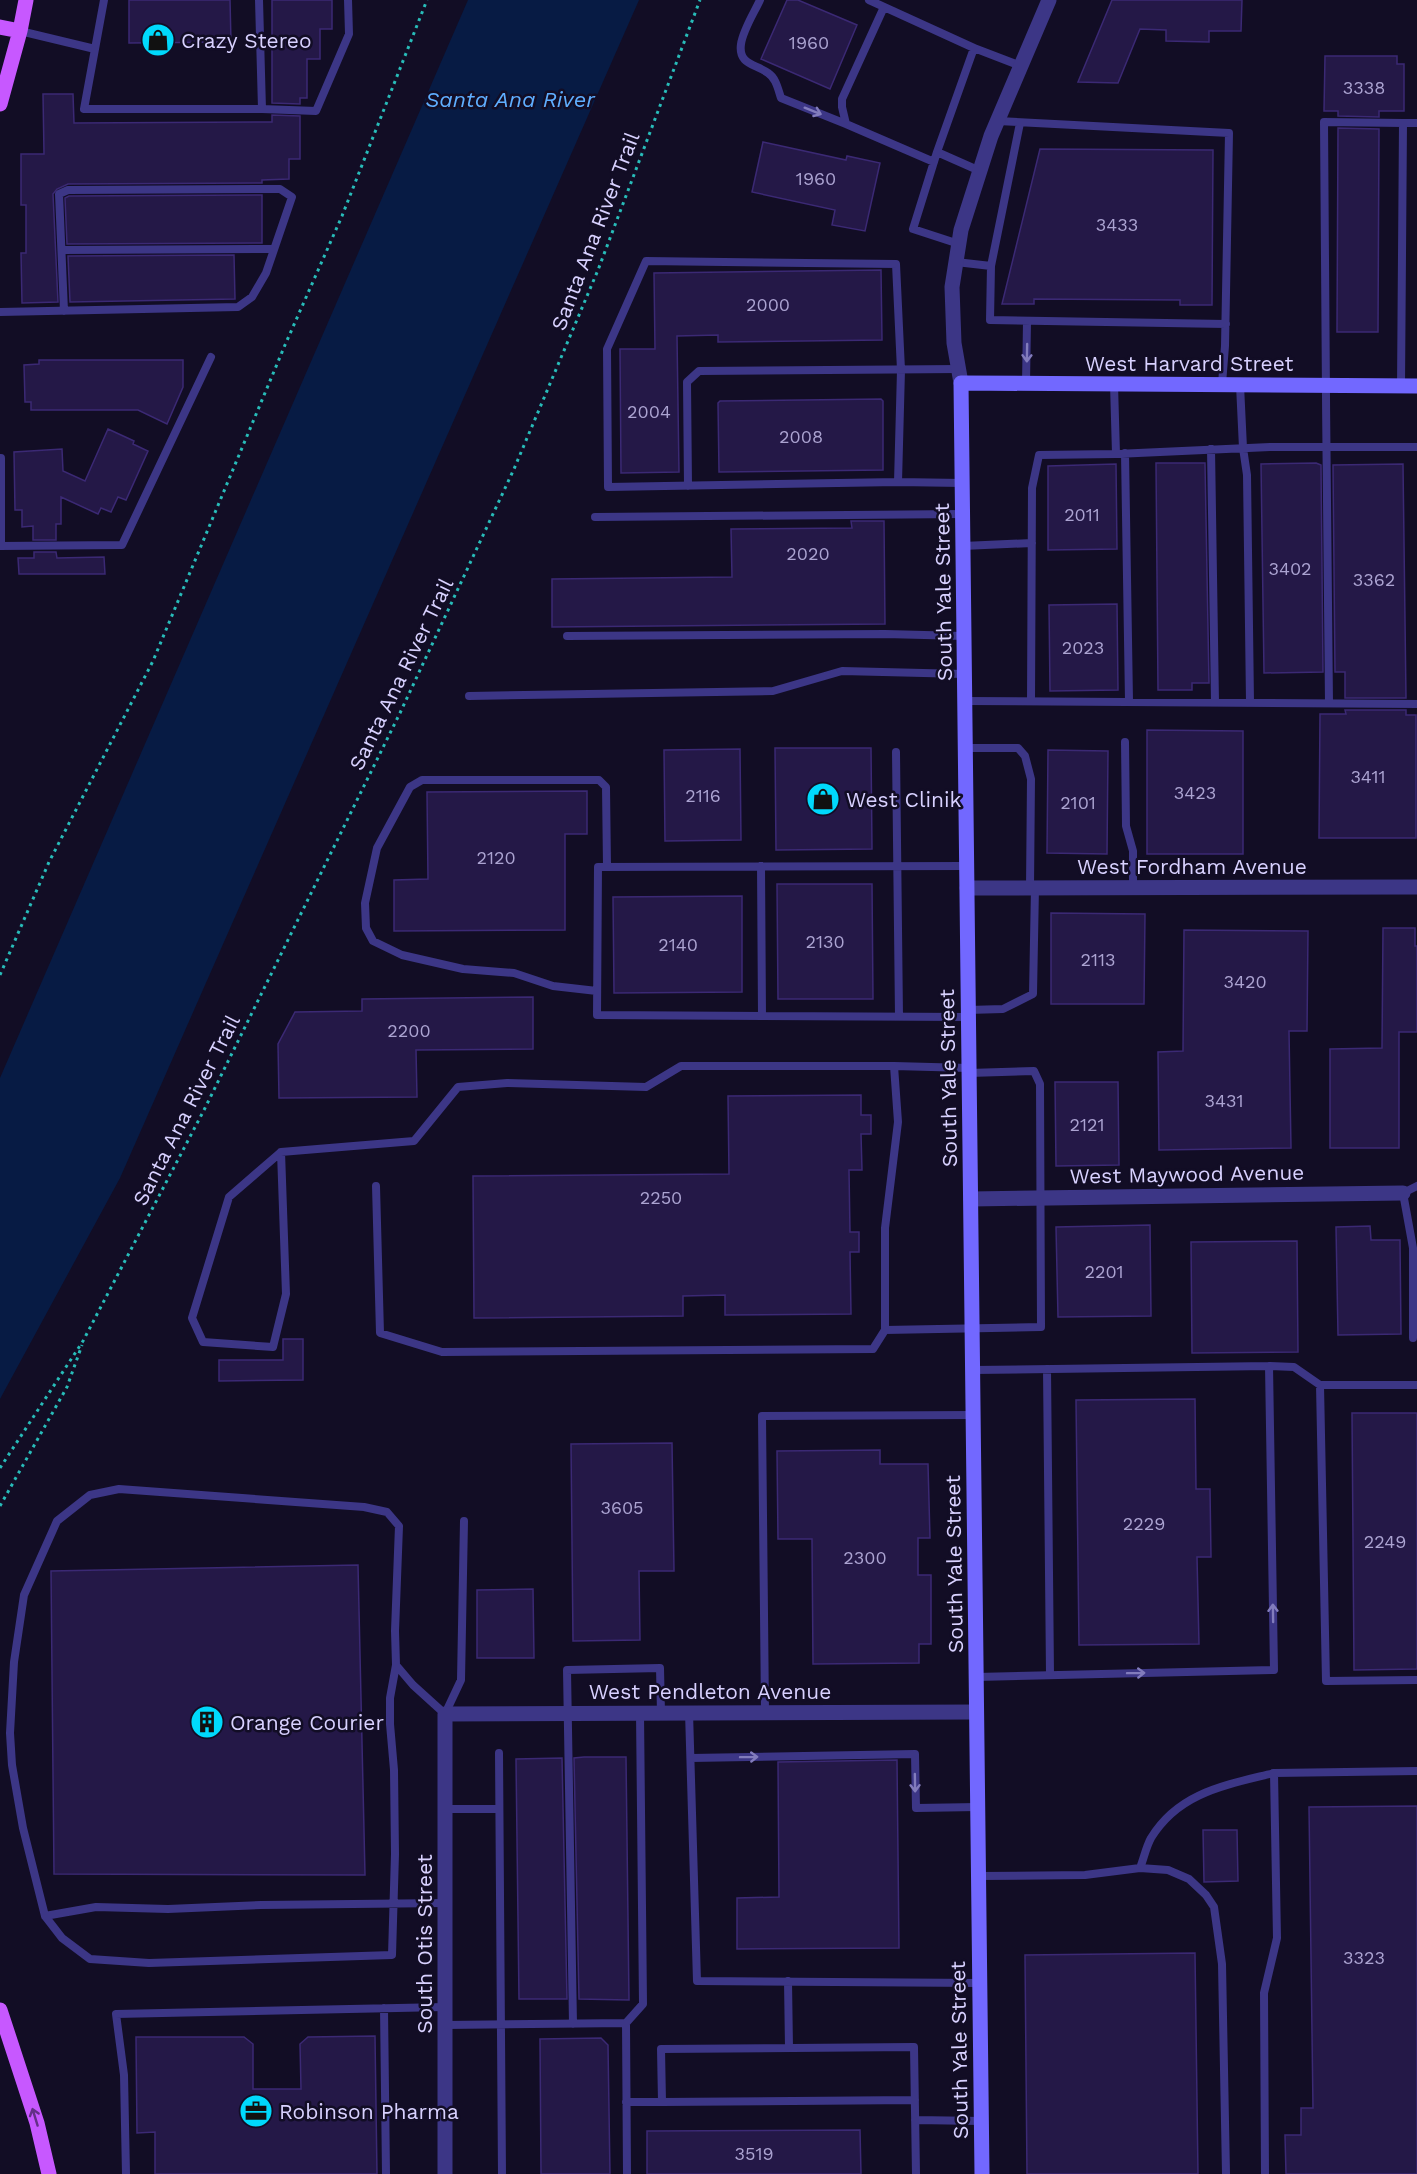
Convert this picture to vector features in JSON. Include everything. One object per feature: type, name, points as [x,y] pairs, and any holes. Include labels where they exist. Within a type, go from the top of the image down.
[{"type":"main road","points":[[0,104],[26,0]]},
{"type":"main road","points":[[0,27],[20,31]]},
{"type":"main road","points":[[0,2010],[37,2123],[49,2174]]},
{"type":"street","name":"South Yale Street","points":[[982,2174],[961,376],[954,343],[952,287],[961,230],[980,171],[998,121],[1049,0]]},
{"type":"street","name":"West Harvard Street","points":[[961,376],[1026,383],[1417,386]]},
{"type":"street","name":"West Fordham Avenue","points":[[967,888],[1417,887]]},
{"type":"street","name":"West Maywood Avenue","points":[[971,1199],[1410,1190]]},
{"type":"street","name":"West Pendleton Avenue","points":[[445,1714],[976,1712]]},
{"type":"street","name":"South Otis Street","points":[[445,1714],[445,2174]]},
{"type":"lane","points":[[104,0],[84,108],[316,111],[348,34],[348,0]]},
{"type":"lane","points":[[259,0],[262,109]]},
{"type":"lane","points":[[348,9],[355,0]]},
{"type":"lane","points":[[760,0],[741,43],[741,52],[750,65],[769,73],[777,85],[781,98],[934,162]]},
{"type":"lane","points":[[868,0],[974,48],[1021,66]]},
{"type":"lane","points":[[846,124],[842,99],[884,7]]},
{"type":"lane","points":[[20,31],[95,49]]},
{"type":"lane","points":[[959,244],[914,229],[937,152],[974,48]]},
{"type":"lane","points":[[998,121],[1229,133],[1226,324],[1222,384]]},
{"type":"lane","points":[[1329,703],[1324,122],[1417,123]]},
{"type":"lane","points":[[1020,123],[991,266],[990,321],[1226,324]]},
{"type":"lane","points":[[1401,386],[1403,123]]},
{"type":"lane","points":[[937,152],[980,171]]},
{"type":"lane","points":[[0,312],[64,311],[238,307],[252,297],[266,273],[292,197],[280,189],[68,190],[59,194],[64,311]]},
{"type":"lane","points":[[62,250],[274,249]]},
{"type":"lane","points":[[898,482],[901,370],[896,264],[646,261],[607,348],[608,487],[962,483]]},
{"type":"lane","points":[[956,262],[991,266]]},
{"type":"lane","points":[[1026,383],[1027,322]]},
{"type":"lane","points":[[1,458],[1,546],[122,545],[211,357]]},
{"type":"lane","points":[[688,486],[687,382],[699,371],[901,370],[961,376]]},
{"type":"lane","points":[[1114,384],[1116,454]]},
{"type":"lane","points":[[1240,385],[1243,448],[1248,475],[1250,702]]},
{"type":"lane","points":[[1031,701],[1032,488],[1039,455],[1243,448],[1417,447]]},
{"type":"lane","points":[[1211,449],[1215,702]]},
{"type":"lane","points":[[1125,453],[1129,702]]},
{"type":"lane","points":[[595,517],[963,514]]},
{"type":"lane","points":[[963,546],[1032,543]]},
{"type":"lane","points":[[567,636],[885,634],[964,636]]},
{"type":"lane","points":[[469,696],[773,691],[842,671],[964,674]]},
{"type":"lane","points":[[965,702],[1417,704]]},
{"type":"lane","points":[[1125,742],[1126,826],[1132,851],[1132,887]]},
{"type":"lane","points":[[966,748],[1018,748],[1025,756],[1031,779],[1033,994],[1003,1009],[969,1013],[899,1016],[597,1015],[598,867],[967,866]]},
{"type":"lane","points":[[896,752],[899,1016]]},
{"type":"lane","points":[[597,991],[554,986],[514,973],[463,969],[402,955],[373,940],[366,928],[365,903],[377,848],[410,787],[422,780],[599,780],[606,787],[607,867]]},
{"type":"lane","points":[[760,866],[762,1016]]},
{"type":"lane","points":[[281,1152],[286,1294],[273,1347],[203,1342],[192,1318],[229,1197],[281,1152],[414,1141],[458,1088],[507,1083],[646,1087],[681,1066],[894,1066],[1034,1071],[1040,1084],[1041,1327],[885,1330]]},
{"type":"lane","points":[[376,1186],[380,1333],[442,1352],[873,1349],[885,1330],[885,1228],[898,1122],[894,1066]]},
{"type":"lane","points":[[1410,1190],[1413,1248],[1413,1338]]},
{"type":"lane","points":[[973,1370],[1269,1366],[1294,1367],[1320,1385],[1417,1385]]},
{"type":"lane","points":[[976,1677],[1274,1670],[1269,1366]]},
{"type":"lane","points":[[1047,1369],[1050,1674]]},
{"type":"lane","points":[[1320,1385],[1326,1681],[1417,1680]]},
{"type":"lane","points":[[765,1712],[762,1416],[973,1415]]},
{"type":"lane","points":[[119,1489],[364,1507],[387,1512],[399,1526],[396,1665],[390,1698],[394,1905],[392,1955],[149,1963],[90,1959],[62,1938],[45,1916],[23,1828],[12,1765],[10,1733],[14,1662],[24,1595],[57,1521],[90,1495],[119,1489]]},
{"type":"lane","points":[[396,1665],[413,1685],[445,1714],[461,1680],[464,1521]]},
{"type":"lane","points":[[573,2024],[567,1670],[660,1668],[661,1713]]},
{"type":"lane","points":[[689,1712],[697,1981],[980,1983]]},
{"type":"lane","points":[[627,2174],[626,2023],[643,2004],[640,1713]]},
{"type":"lane","points":[[499,1753],[502,2174]]},
{"type":"lane","points":[[691,1758],[915,1754],[916,1808],[978,1808]]},
{"type":"lane","points":[[1140,1868],[1150,1839],[1169,1815],[1204,1792],[1274,1773],[1417,1771]]},
{"type":"lane","points":[[1265,2174],[1264,1993],[1277,1938],[1274,1773]]},
{"type":"lane","points":[[445,1809],[499,1809]]},
{"type":"lane","points":[[978,1876],[1085,1875],[1140,1868],[1168,1870],[1189,1879],[1206,1895],[1214,1907],[1222,1964],[1226,2174]]},
{"type":"lane","points":[[45,1916],[96,1907],[168,1909],[261,1905],[445,1903]]},
{"type":"lane","points":[[788,1981],[789,2048]]},
{"type":"lane","points":[[126,2174],[124,2075],[116,2014],[445,2007]]},
{"type":"lane","points":[[384,2008],[386,2174]]},
{"type":"lane","points":[[445,2025],[626,2023]]},
{"type":"lane","points":[[662,2102],[661,2049],[914,2046],[916,2174]]},
{"type":"lane","points":[[626,2102],[915,2100]]},
{"type":"lane","points":[[915,2120],[981,2121]]},
{"type":"path","points":[[0,975],[49,862],[153,661],[280,356],[342,216],[427,0]]},
{"type":"path","name":"Santa Ana River Trail","points":[[0,1468],[83,1341],[204,1110],[400,713],[514,469],[598,270],[700,0]]},
{"type":"path","name":"Santa Ana River Trail","points":[[0,1506],[67,1387],[83,1341]]},
{"type":"water","name":"Santa Ana River","points":[[468,0],[639,0],[120,1178],[0,1399],[0,1078]]},
{"type":"building","points":[[129,0],[230,0],[231,42],[129,43]]},
{"type":"building","points":[[272,0],[332,0],[332,29],[320,29],[320,59],[307,59],[307,98],[300,98],[300,104],[272,103]]},
{"type":"building","points":[[787,0],[798,0],[857,25],[830,89],[761,59]]},
{"type":"building","points":[[1112,0],[1242,0],[1241,31],[1209,31],[1209,42],[1166,41],[1166,30],[1140,29],[1118,83],[1078,82]]},
{"type":"building","points":[[1325,56],[1397,56],[1397,64],[1404,64],[1404,111],[1379,111],[1379,117],[1338,116],[1338,111],[1324,111]]},
{"type":"building","points":[[43,94],[73,94],[74,123],[272,122],[272,115],[300,116],[300,159],[289,159],[289,179],[262,180],[262,183],[68,184],[57,189],[53,194],[58,302],[22,303],[21,253],[26,253],[26,205],[21,205],[21,154],[44,154]]},
{"type":"building","points":[[1338,128],[1379,129],[1378,332],[1337,332]]},
{"type":"building","points":[[763,142],[846,160],[847,156],[880,163],[865,231],[832,225],[835,210],[752,192]]},
{"type":"building","points":[[1040,149],[1213,150],[1212,305],[1180,305],[1180,300],[1034,299],[1034,304],[1002,304]]},
{"type":"building","points":[[262,195],[262,243],[67,244],[65,198],[69,196]]},
{"type":"building","points":[[234,255],[235,299],[70,302],[68,256]]},
{"type":"building","points":[[881,270],[882,340],[718,342],[718,335],[677,336],[679,472],[621,473],[620,349],[655,349],[654,273]]},
{"type":"building","points":[[39,360],[183,360],[183,387],[167,424],[138,410],[31,410],[31,402],[25,402],[24,365],[39,364]]},
{"type":"building","points":[[881,399],[883,401],[883,470],[719,472],[718,403],[720,401]]},
{"type":"building","points":[[108,429],[134,441],[133,444],[148,451],[126,500],[118,497],[111,512],[101,508],[98,514],[61,497],[61,524],[56,524],[56,540],[33,540],[33,526],[22,527],[22,510],[15,510],[14,452],[62,449],[63,471],[85,481]]},
{"type":"building","points":[[1156,463],[1205,463],[1209,683],[1192,683],[1192,690],[1158,690]]},
{"type":"building","points":[[1316,463],[1321,465],[1323,672],[1264,673],[1261,464]]},
{"type":"building","points":[[1116,464],[1117,549],[1048,550],[1048,466]]},
{"type":"building","points":[[1403,464],[1406,698],[1345,698],[1345,672],[1335,672],[1333,465]]},
{"type":"building","points":[[851,521],[884,521],[885,624],[552,627],[552,579],[732,577],[731,529],[852,528]]},
{"type":"building","points":[[34,552],[56,552],[57,558],[104,557],[105,574],[19,574],[18,558],[34,558]]},
{"type":"building","points":[[1117,604],[1118,690],[1050,691],[1049,605]]},
{"type":"building","points":[[1345,710],[1406,710],[1406,715],[1416,715],[1416,838],[1319,838],[1320,714],[1346,714]]},
{"type":"building","points":[[1147,730],[1243,731],[1243,854],[1147,854]]},
{"type":"building","name":"West Clinik","points":[[775,748],[871,748],[872,849],[776,850]]},
{"type":"building","points":[[740,749],[741,840],[665,841],[664,750]]},
{"type":"building","points":[[1048,750],[1108,751],[1107,854],[1047,853]]},
{"type":"building","points":[[587,791],[587,834],[565,834],[565,930],[394,931],[394,880],[428,879],[427,792]]},
{"type":"building","points":[[777,884],[872,884],[873,999],[778,999]]},
{"type":"building","points":[[742,896],[742,992],[614,993],[613,897]]},
{"type":"building","points":[[1051,913],[1145,914],[1144,1004],[1051,1004]]},
{"type":"building","points":[[1383,928],[1415,928],[1415,946],[1417,946],[1417,1032],[1399,1032],[1399,1148],[1330,1148],[1330,1049],[1382,1048]]},
{"type":"building","points":[[1184,930],[1308,931],[1307,1031],[1289,1031],[1291,1148],[1159,1150],[1158,1052],[1183,1051]]},
{"type":"building","points":[[533,997],[533,1049],[416,1050],[417,1097],[279,1098],[278,1044],[295,1012],[362,1011],[362,999]]},
{"type":"building","points":[[1055,1082],[1118,1082],[1119,1165],[1056,1166]]},
{"type":"building","points":[[861,1095],[861,1115],[871,1115],[871,1134],[861,1134],[862,1170],[849,1170],[850,1232],[859,1232],[859,1252],[850,1252],[851,1314],[725,1315],[725,1295],[683,1296],[683,1316],[474,1318],[473,1176],[729,1174],[728,1096]]},
{"type":"building","points":[[1150,1225],[1151,1316],[1058,1317],[1056,1227]]},
{"type":"building","points":[[1370,1226],[1371,1240],[1400,1240],[1401,1334],[1338,1335],[1336,1227]]},
{"type":"building","points":[[1297,1241],[1298,1352],[1192,1353],[1191,1242]]},
{"type":"building","points":[[283,1339],[303,1339],[303,1380],[219,1381],[219,1360],[283,1360]]},
{"type":"building","points":[[1195,1399],[1196,1489],[1210,1489],[1211,1557],[1197,1557],[1199,1644],[1079,1645],[1076,1400]]},
{"type":"building","points":[[1352,1413],[1417,1413],[1417,1669],[1354,1670]]},
{"type":"building","points":[[672,1443],[674,1571],[639,1571],[640,1640],[573,1641],[571,1444]]},
{"type":"building","points":[[880,1450],[880,1464],[928,1464],[930,1538],[918,1538],[918,1575],[931,1575],[931,1644],[919,1644],[919,1663],[813,1664],[812,1539],[778,1539],[777,1451]]},
{"type":"building","name":"Orange Courier","points":[[358,1565],[365,1875],[54,1874],[51,1571]]},
{"type":"building","points":[[533,1589],[534,1658],[477,1658],[477,1590]]},
{"type":"building","points":[[626,1757],[629,2000],[579,1999],[574,1758]]},
{"type":"building","points":[[562,1758],[567,1999],[519,1999],[516,1759]]},
{"type":"building","points":[[897,1760],[899,1948],[737,1949],[737,1898],[779,1897],[778,1762]]},
{"type":"building","points":[[1417,1806],[1417,2174],[1286,2174],[1285,2135],[1301,2135],[1301,2108],[1313,2108],[1309,1807]]},
{"type":"building","points":[[1203,1830],[1237,1830],[1238,1881],[1204,1882]]},
{"type":"building","points":[[1195,1953],[1198,2174],[1027,2174],[1025,1955]]},
{"type":"building","name":"Robinson Pharma","points":[[375,2036],[377,2174],[155,2174],[155,2132],[137,2133],[136,2037],[244,2037],[253,2044],[253,2089],[301,2089],[300,2044],[308,2037]]},
{"type":"building","points":[[601,2038],[608,2045],[610,2174],[541,2174],[540,2039]]},
{"type":"building","points":[[860,2130],[861,2174],[647,2174],[647,2131]]},
{"type":"place","name":"Crazy Stereo","points":[[158,40]]},
{"type":"place","name":"West Clinik","points":[[823,799]]},
{"type":"place","name":"Orange Courier","points":[[207,1722]]},
{"type":"place","name":"Robinson Pharma","points":[[256,2111]]}]
